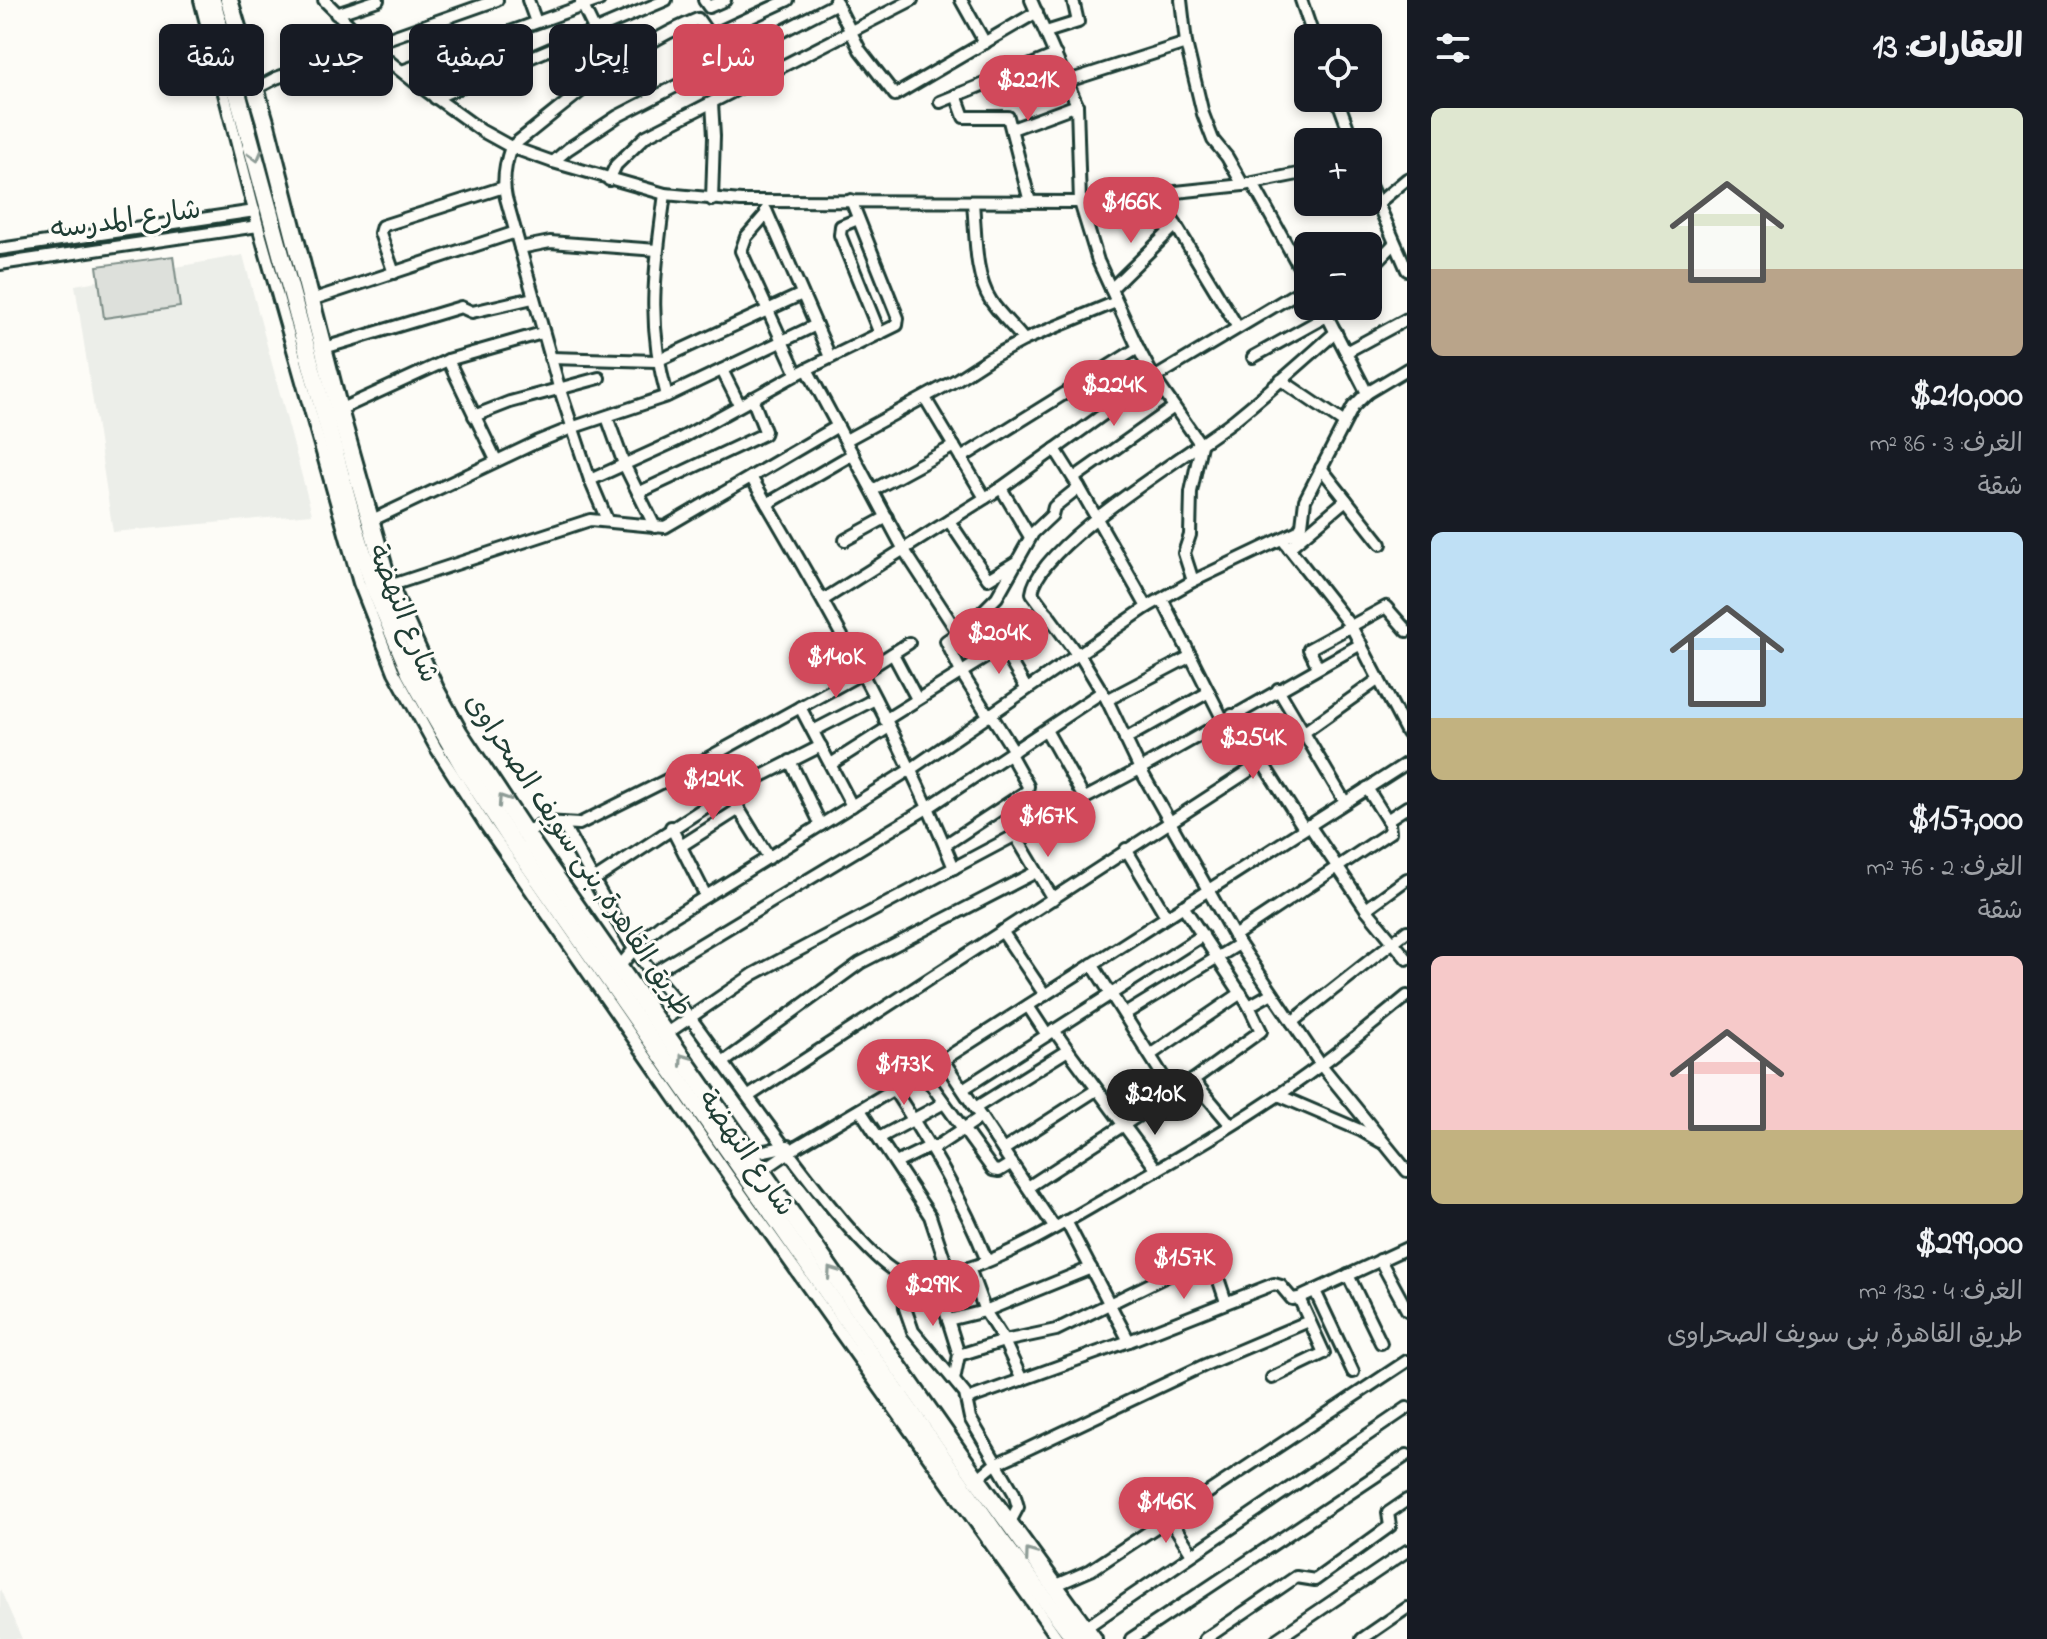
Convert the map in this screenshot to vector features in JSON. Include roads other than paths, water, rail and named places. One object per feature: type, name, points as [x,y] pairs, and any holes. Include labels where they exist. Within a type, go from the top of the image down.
[{"type":"main road","name":"طريق القاهرة, بنى سويف الصحراوى","points":[[212,0],[241,131],[314,398],[356,525],[389,586],[447,711],[525,833],[666,1034],[743,1156]]},
{"type":"main road","name":"طريق القاهرة, بنى سويف الصحراوى","points":[[229,0],[236,24]]},
{"type":"main road","name":"طريق القاهرة, بنى سويف الصحراوى","points":[[257,96],[339,410],[356,525],[355,548],[410,673],[464,768],[512,841],[743,1156],[999,1538],[1084,1635]]},
{"type":"main road","points":[[241,131],[266,125]]},
{"type":"main road","name":"طريق القاهرة, بنى سويف الصحراوى","points":[[756,1175],[1054,1586],[1084,1635]]},
{"type":"street","points":[[200,0],[241,131],[258,226],[314,398]]},
{"type":"street","points":[[324,0],[347,24]]},
{"type":"street","points":[[336,14],[378,0]]},
{"type":"street","points":[[393,38],[497,0]]},
{"type":"street","points":[[528,0],[536,22]]},
{"type":"street","points":[[402,71],[582,3],[599,0]]},
{"type":"street","points":[[608,24],[666,0]]},
{"type":"street","points":[[704,0],[709,7],[725,0]]},
{"type":"street","points":[[657,39],[696,19],[710,36],[788,0]]},
{"type":"street","points":[[609,180],[616,165],[646,136],[912,0]]},
{"type":"street","points":[[1031,0],[1077,105],[1080,202],[1088,233],[1138,348],[1154,378],[1201,445],[1191,492],[1190,535],[1184,553],[1193,581]]},
{"type":"street","points":[[1046,32],[1078,22],[1073,0]]},
{"type":"street","points":[[1181,0],[1195,89],[1213,140],[1248,185],[1294,261]]},
{"type":"street","points":[[1301,0],[1309,24]]},
{"type":"street","points":[[553,162],[618,116],[836,1],[860,50],[895,95],[1037,12]]},
{"type":"street","points":[[966,2],[985,43]]},
{"type":"street","points":[[582,3],[591,24]]},
{"type":"street","points":[[1068,81],[1186,43]]},
{"type":"street","points":[[435,98],[549,49]]},
{"type":"street","points":[[940,102],[1056,55]]},
{"type":"street","points":[[393,64],[461,117],[511,147],[609,180],[665,194],[712,200],[1080,202],[1248,185],[1294,175]]},
{"type":"street","points":[[956,95],[964,116],[1008,117],[1030,202]]},
{"type":"street","points":[[577,96],[511,147],[504,187],[542,333],[590,480],[607,520]]},
{"type":"street","points":[[712,103],[712,200]]},
{"type":"street","points":[[1012,129],[1077,105]]},
{"type":"street","points":[[1382,200],[1407,179]]},
{"type":"street","points":[[394,273],[381,228],[504,187]]},
{"type":"street","points":[[665,194],[657,250],[653,329],[657,361],[667,396]]},
{"type":"street","points":[[1158,196],[1237,326]]},
{"type":"street","points":[[761,200],[830,357]]},
{"type":"street","points":[[590,480],[676,441],[802,371],[894,328],[898,318],[851,200]]},
{"type":"street","points":[[973,203],[985,288],[991,302],[1024,340]]},
{"type":"street","name":"شارع المدرسه","points":[[0,249],[255,211]]},
{"type":"street","points":[[767,213],[746,237],[741,251],[781,341],[838,426],[904,550],[958,633]]},
{"type":"street","points":[[1382,216],[1407,270]]},
{"type":"street","points":[[858,219],[841,226],[840,235],[880,334]]},
{"type":"street","points":[[1111,289],[1176,225]]},
{"type":"street","name":"شارع المدرسه","points":[[0,264],[258,226]]},
{"type":"street","points":[[311,300],[516,232]]},
{"type":"street","points":[[520,248],[550,242],[657,250]]},
{"type":"street","points":[[1382,256],[1394,244]]},
{"type":"street","points":[[823,600],[1001,488],[1154,378],[1294,292]]},
{"type":"street","points":[[550,358],[657,361],[802,294]]},
{"type":"street","points":[[324,348],[461,307],[472,312],[533,298]]},
{"type":"street","points":[[846,440],[1024,340],[1116,302]]},
{"type":"street","points":[[1346,352],[1407,319]]},
{"type":"street","points":[[1253,357],[1311,320]]},
{"type":"street","points":[[1331,320],[1367,393]]},
{"type":"street","points":[[356,525],[574,427],[667,396],[816,325]]},
{"type":"street","points":[[1336,332],[1201,445],[1072,539],[1039,576],[1032,593],[1077,653],[1104,696],[1140,769],[1236,940],[1321,1065],[1407,1171]]},
{"type":"street","points":[[339,410],[448,360],[542,333]]},
{"type":"street","points":[[961,458],[1138,348]]},
{"type":"street","points":[[448,360],[496,460]]},
{"type":"street","points":[[1286,543],[1301,528],[1303,505],[1343,422],[1367,393],[1407,369]]},
{"type":"street","points":[[722,370],[739,404]]},
{"type":"street","points":[[474,416],[559,387],[599,378]]},
{"type":"street","points":[[1281,380],[1343,422]]},
{"type":"street","points":[[638,493],[764,434],[752,398]]},
{"type":"street","points":[[925,398],[985,498]]},
{"type":"street","points":[[945,845],[1027,791],[1028,786],[1012,752],[946,643],[979,616],[1001,592],[1030,537],[1052,515],[1054,507],[1076,482],[1174,407]]},
{"type":"street","points":[[607,417],[624,464],[655,527]]},
{"type":"street","points":[[389,586],[590,520],[655,527],[674,523],[838,426]]},
{"type":"street","points":[[873,490],[954,446]]},
{"type":"street","points":[[1055,449],[1147,607]]},
{"type":"street","points":[[767,504],[853,454]]},
{"type":"street","points":[[1321,468],[1381,544]]},
{"type":"street","points":[[751,477],[862,673],[929,807],[954,868]]},
{"type":"street","points":[[1001,488],[1030,537]]},
{"type":"street","points":[[619,967],[652,931],[911,769],[1147,607],[1193,581],[1286,543],[1346,500]]},
{"type":"street","points":[[845,540],[887,517]]},
{"type":"street","points":[[949,521],[987,578],[1018,561]]},
{"type":"street","points":[[1286,543],[1352,628],[1407,733]]},
{"type":"street","name":"شارع النهضة","points":[[355,548],[359,583],[394,672],[450,773],[728,1175],[1058,1639]]},
{"type":"street","points":[[1162,599],[1209,692],[1366,909],[1407,959]]},
{"type":"street","points":[[1318,667],[1309,649],[1388,607],[1407,631]]},
{"type":"street","points":[[831,764],[917,699],[1002,647],[1048,614]]},
{"type":"street","points":[[979,616],[1026,688]]},
{"type":"street","points":[[525,833],[545,822],[579,824],[698,763],[862,673],[909,643]]},
{"type":"street","points":[[666,1034],[754,974],[1140,769],[1361,644]]},
{"type":"street","points":[[893,654],[917,699]]},
{"type":"street","points":[[653,973],[929,807],[1046,730],[1104,696],[1191,656]]},
{"type":"street","points":[[749,1096],[1261,763],[1379,679]]},
{"type":"street","points":[[1278,689],[1345,802]]},
{"type":"street","points":[[1125,739],[1209,692]]},
{"type":"street","points":[[813,731],[875,699]]},
{"type":"street","points":[[800,707],[852,806]]},
{"type":"street","points":[[1046,730],[1084,798]]},
{"type":"street","points":[[594,880],[718,799],[821,746]]},
{"type":"street","points":[[790,761],[821,825]]},
{"type":"street","points":[[698,763],[718,799]]},
{"type":"street","points":[[756,1175],[791,1149],[943,1060],[1407,763]]},
{"type":"street","points":[[1125,1014],[1217,957],[1236,940],[1390,832],[1391,827],[1367,788]]},
{"type":"street","points":[[729,793],[769,858]]},
{"type":"street","points":[[1387,820],[1407,807]]},
{"type":"street","points":[[681,846],[739,809]]},
{"type":"street","points":[[562,823],[634,948],[868,1250],[886,1266],[903,1274],[934,1275],[969,1268],[1066,1221],[1157,1170],[1278,1095],[1407,996]]},
{"type":"street","points":[[671,827],[706,896]]},
{"type":"street","points":[[1015,835],[1053,899]]},
{"type":"street","points":[[1126,849],[1166,916]]},
{"type":"street","points":[[724,1062],[860,963],[1036,872]]},
{"type":"street","points":[[1366,909],[1407,879]]},
{"type":"street","points":[[1028,1187],[1193,1080],[1261,1031],[1241,993],[1183,906]]},
{"type":"street","points":[[1002,931],[1045,995]]},
{"type":"street","points":[[1292,1022],[1407,931]]},
{"type":"street","points":[[963,1089],[1203,935]]},
{"type":"street","points":[[1092,964],[1173,1092]]},
{"type":"street","points":[[1150,1055],[1241,993]]},
{"type":"street","points":[[1249,1006],[1272,993]]},
{"type":"street","points":[[1028,1006],[1068,1050],[1157,1170]]},
{"type":"street","points":[[896,1163],[962,1130],[978,1112],[1068,1050]]},
{"type":"street","points":[[943,1060],[1054,1227]]},
{"type":"street","points":[[922,1072],[993,1170],[999,1171],[1012,1163]]},
{"type":"street","points":[[1193,1080],[1230,1124]]},
{"type":"street","points":[[894,1090],[932,1147],[976,1232],[987,1261]]},
{"type":"street","points":[[1003,1150],[1096,1090]]},
{"type":"street","points":[[1278,1095],[1362,1131],[1389,1147]]},
{"type":"street","points":[[879,1138],[944,1103]]},
{"type":"street","points":[[860,1110],[930,1216],[949,1273]]},
{"type":"street","points":[[743,1156],[791,1149]]},
{"type":"street","points":[[1066,1221],[1129,1341]]},
{"type":"street","points":[[968,1399],[1274,1284],[1281,1286],[1292,1299],[1299,1298],[1404,1250],[1407,1263]]},
{"type":"street","points":[[959,1355],[1056,1330],[1199,1260],[1214,1266],[1226,1302]]},
{"type":"street","points":[[1380,1260],[1407,1310]]},
{"type":"street","points":[[969,1268],[985,1311],[1004,1341],[1022,1380]]},
{"type":"street","points":[[948,1320],[985,1311],[1091,1268]]},
{"type":"street","points":[[903,1274],[907,1320],[968,1399],[970,1418],[1017,1500],[1018,1507],[1009,1524]]},
{"type":"street","points":[[934,1275],[959,1355],[954,1380]]},
{"type":"street","points":[[1348,1275],[1381,1343]]},
{"type":"street","points":[[1315,1291],[1353,1372]]},
{"type":"street","points":[[1272,1378],[1323,1354],[1299,1298]]},
{"type":"street","points":[[977,1479],[995,1464],[1205,1365],[1309,1321]]},
{"type":"street","points":[[1054,1586],[1091,1570],[1407,1361]]},
{"type":"street","points":[[1084,1635],[1192,1554],[1407,1408]]},
{"type":"street","points":[[1131,1639],[1407,1455]]},
{"type":"street","points":[[1205,1639],[1296,1577],[1314,1582],[1390,1526],[1388,1513],[1407,1500]]},
{"type":"street","points":[[1170,1519],[1192,1554]]},
{"type":"street","points":[[1277,1639],[1407,1551]]},
{"type":"street","points":[[1362,1639],[1407,1608]]}]
